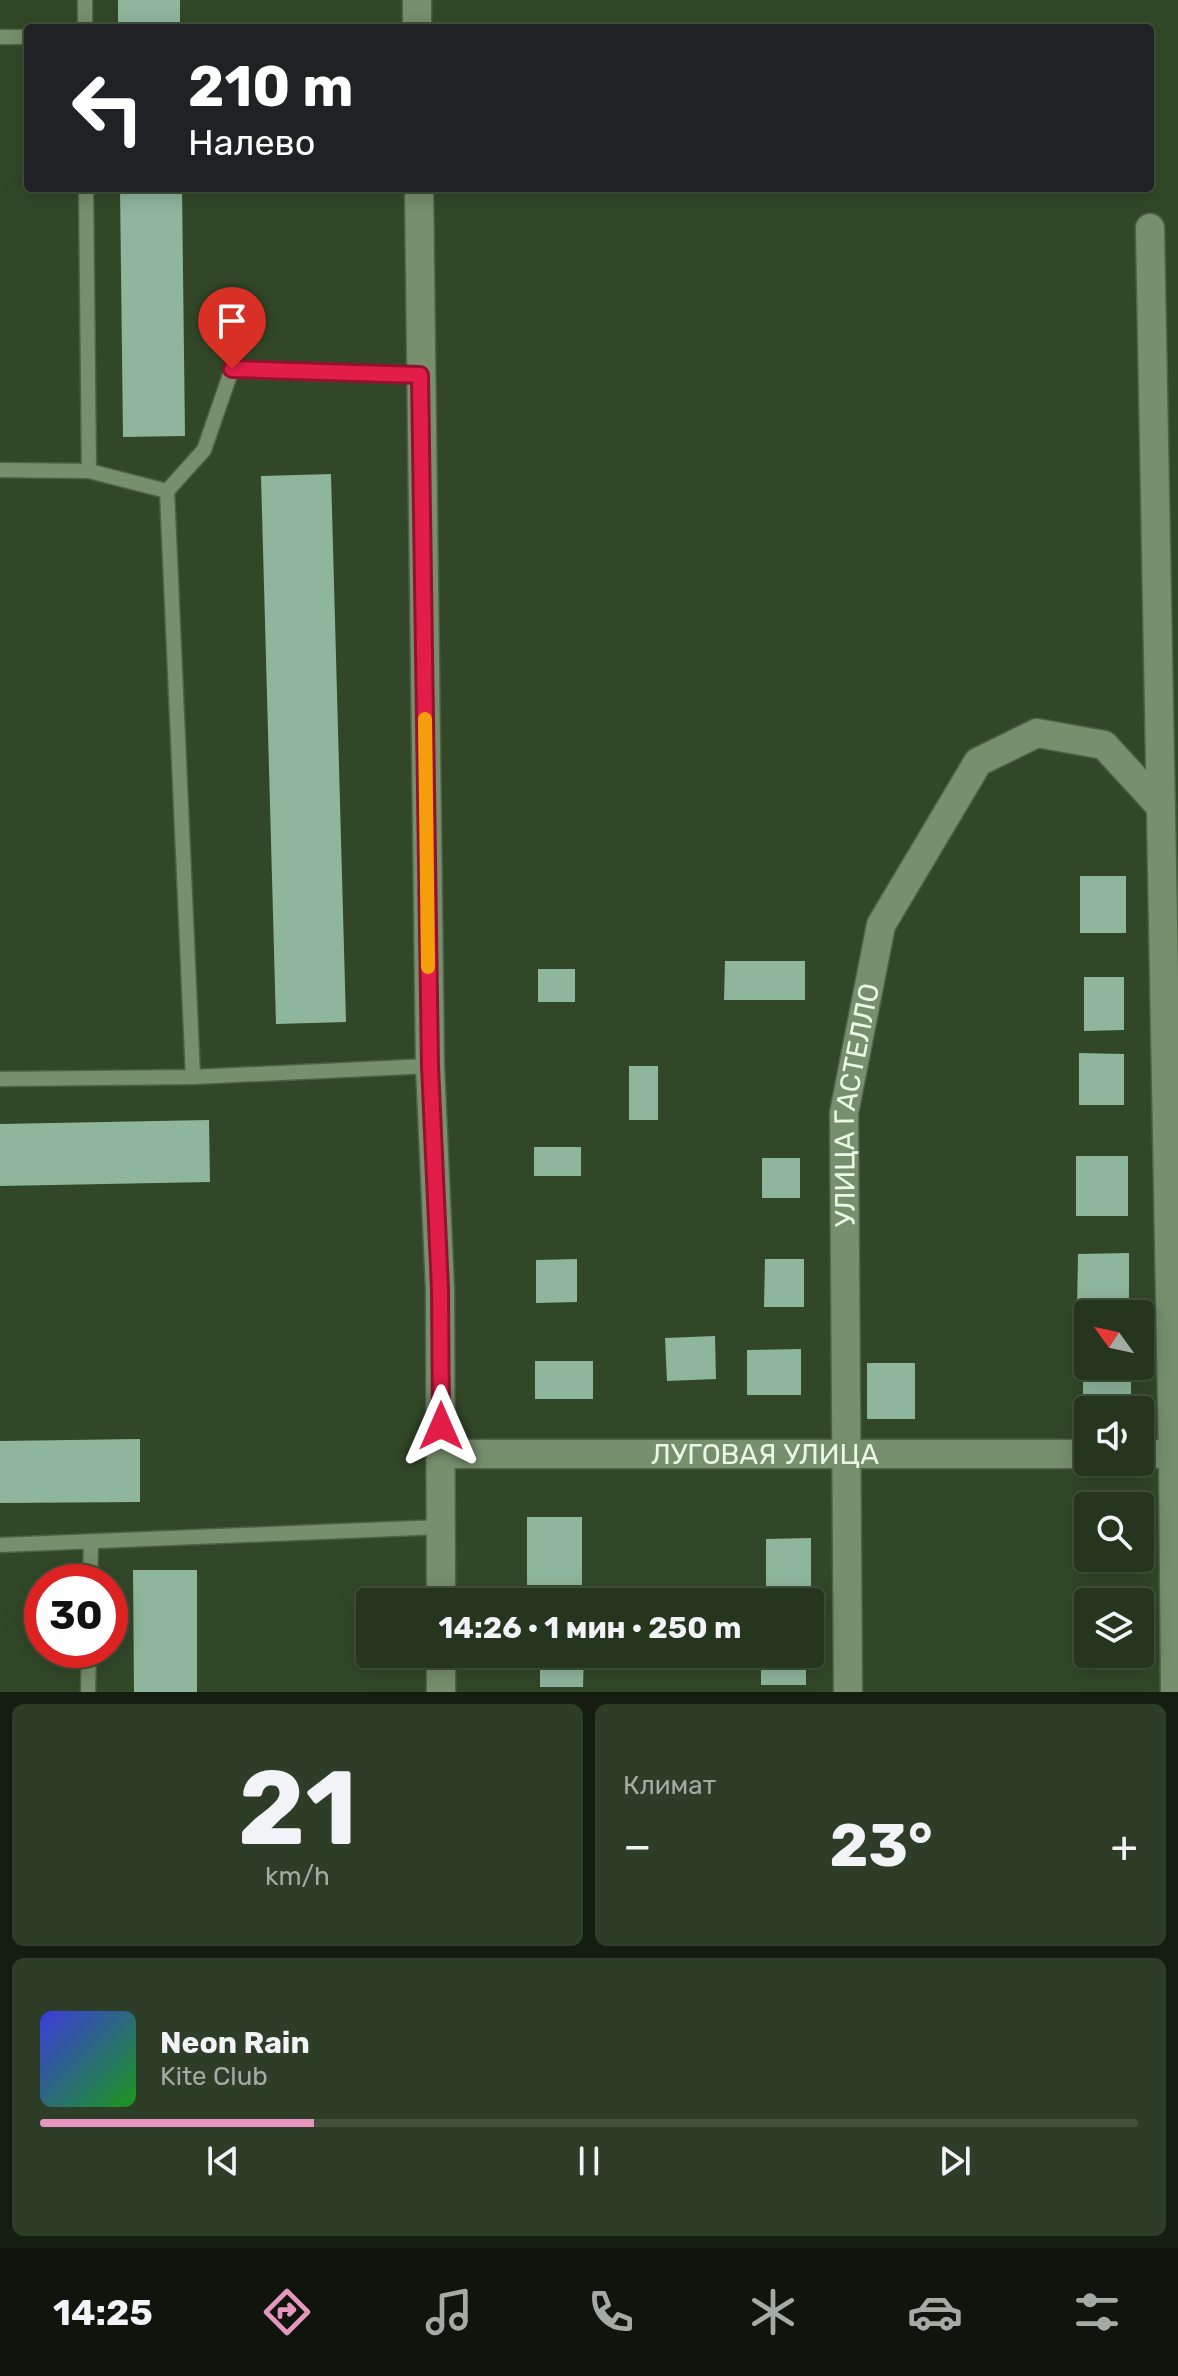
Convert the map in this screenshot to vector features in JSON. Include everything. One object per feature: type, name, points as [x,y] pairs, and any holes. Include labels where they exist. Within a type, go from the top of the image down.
[{"type":"street","points":[[417,0],[417,24]]},
{"type":"street","points":[[419,192],[430,1066],[440,1289],[441,1588]]},
{"type":"street","points":[[1150,228],[1175,1454],[1175,1692]]},
{"type":"street","name":"УЛИЦА ГАСТЕЛЛО","points":[[848,1692],[844,1113],[881,925],[978,762],[1037,733],[1104,745],[1161,807]]},
{"type":"street","name":"ЛУГОВАЯ УЛИЦА","points":[[441,1454],[1074,1454]]},
{"type":"street","points":[[1154,1454],[1175,1454]]},
{"type":"street","points":[[441,1668],[441,1692]]},
{"type":"lane","points":[[85,0],[85,24]]},
{"type":"lane","points":[[0,37],[24,37]]},
{"type":"lane","points":[[86,192],[89,471]]},
{"type":"lane","points":[[193,1077],[167,491],[204,450],[232,369],[420,375]]},
{"type":"lane","points":[[0,470],[89,471],[167,491]]},
{"type":"lane","points":[[0,1079],[193,1077],[430,1066]]},
{"type":"lane","points":[[0,1545],[441,1527]]},
{"type":"lane","points":[[90,1564],[91,1542]]},
{"type":"lane","points":[[88,1692],[89,1668]]},
{"type":"building","points":[[118,0],[180,0],[180,24],[118,24]]},
{"type":"building","points":[[120,192],[182,192],[185,436],[123,437]]},
{"type":"building","points":[[331,474],[346,1022],[276,1024],[261,476]]},
{"type":"building","points":[[1080,876],[1126,876],[1126,933],[1080,933]]},
{"type":"building","points":[[725,961],[805,961],[805,1000],[724,1000]]},
{"type":"building","points":[[538,969],[575,969],[575,1002],[538,1002]]},
{"type":"building","points":[[1084,977],[1124,977],[1124,1030],[1084,1031]]},
{"type":"building","points":[[1079,1053],[1124,1054],[1124,1105],[1079,1105]]},
{"type":"building","points":[[629,1066],[658,1066],[658,1120],[629,1120]]},
{"type":"building","points":[[209,1120],[210,1182],[0,1186],[0,1124]]},
{"type":"building","points":[[534,1147],[581,1147],[581,1176],[534,1176]]},
{"type":"building","points":[[1076,1156],[1128,1156],[1128,1216],[1076,1216]]},
{"type":"building","points":[[762,1158],[800,1158],[800,1198],[762,1198]]},
{"type":"building","points":[[1129,1253],[1129,1300],[1077,1300],[1078,1254]]},
{"type":"building","points":[[577,1259],[577,1302],[536,1303],[536,1260]]},
{"type":"building","points":[[765,1259],[804,1259],[804,1307],[764,1307]]},
{"type":"building","points":[[715,1336],[716,1379],[667,1381],[665,1338]]},
{"type":"building","points":[[801,1349],[801,1395],[747,1395],[747,1350]]},
{"type":"building","points":[[535,1361],[593,1361],[593,1399],[535,1399]]},
{"type":"building","points":[[867,1363],[915,1363],[915,1419],[867,1419]]},
{"type":"building","points":[[1083,1380],[1131,1380],[1131,1396],[1083,1396]]},
{"type":"building","points":[[140,1439],[140,1502],[0,1503],[0,1441]]},
{"type":"building","points":[[527,1517],[582,1517],[582,1585],[527,1585]]},
{"type":"building","points":[[811,1538],[811,1588],[766,1588],[766,1539]]},
{"type":"building","points":[[133,1570],[197,1570],[197,1692],[134,1692]]},
{"type":"building","points":[[540,1668],[584,1668],[583,1687],[540,1687]]},
{"type":"building","points":[[761,1668],[806,1668],[806,1685],[761,1685]]},
{"type":"slow traffic","points":[[425,719],[428,967]]},
{"type":"route","points":[[232,369],[420,375],[430,1066],[440,1289],[441,1426]]}]
